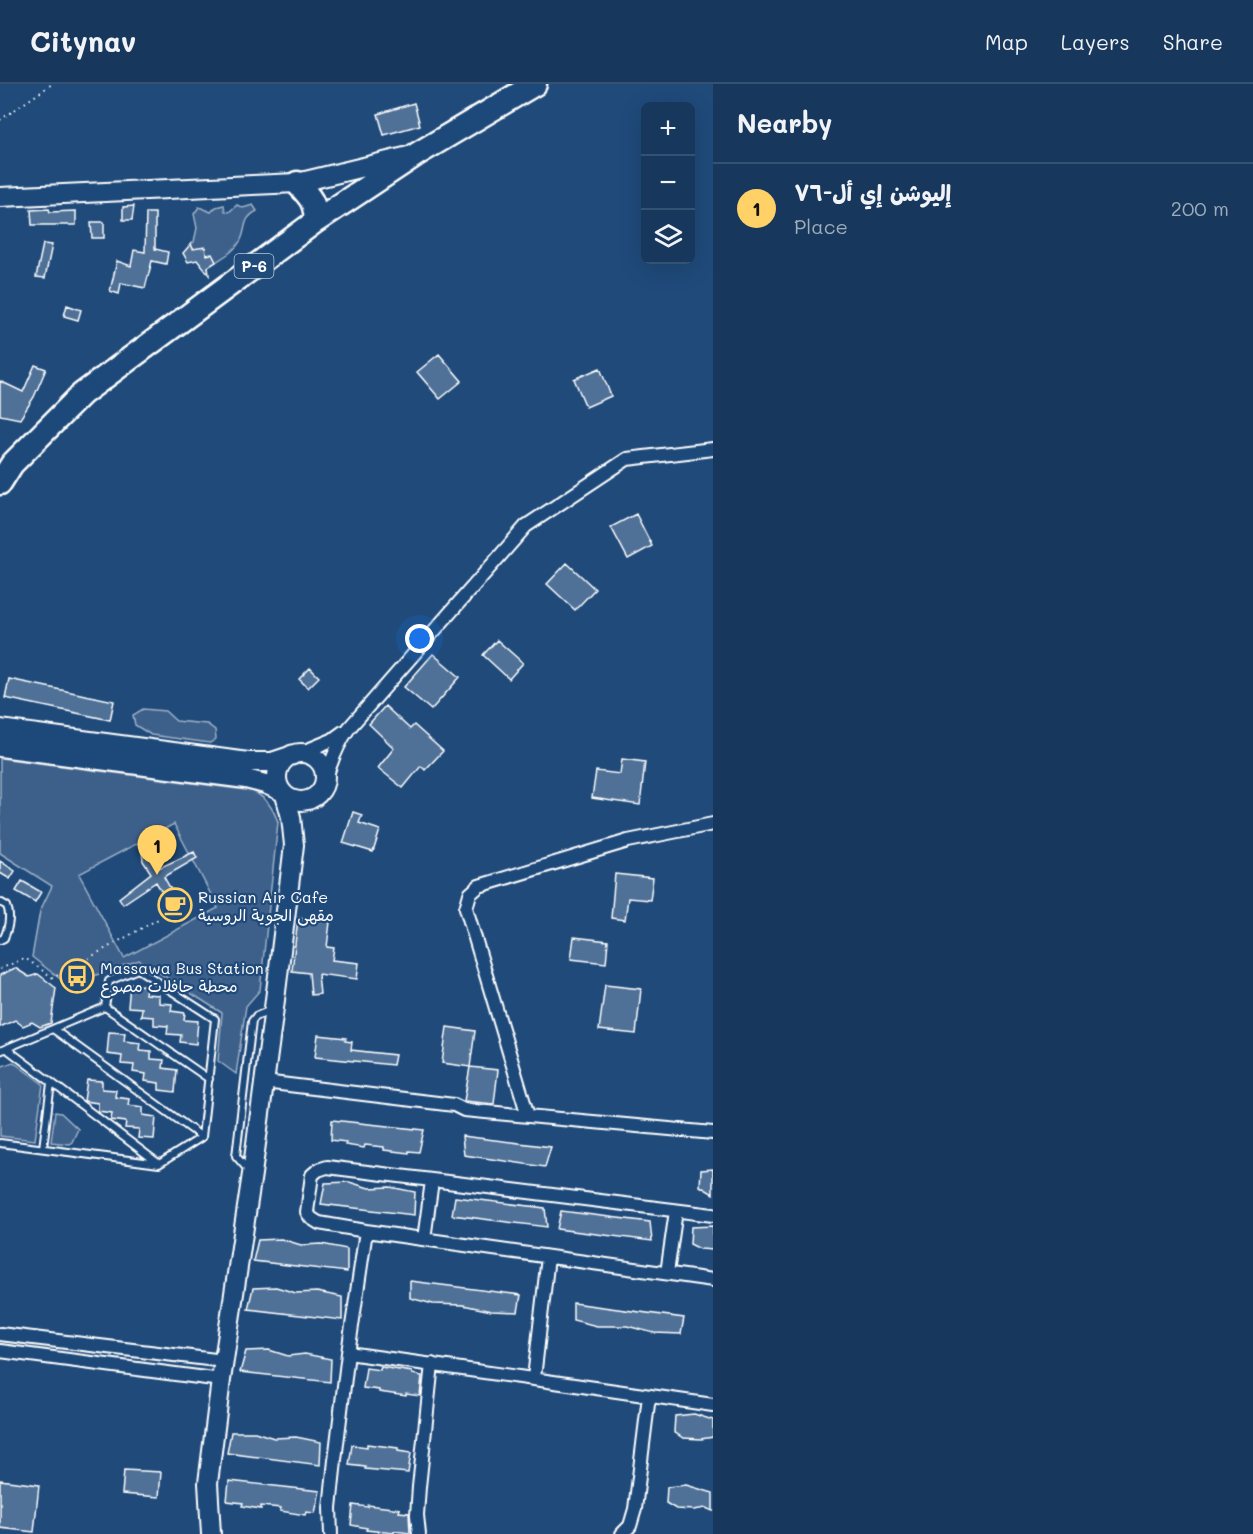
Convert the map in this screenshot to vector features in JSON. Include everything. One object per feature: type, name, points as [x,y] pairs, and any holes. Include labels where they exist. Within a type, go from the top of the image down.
[{"type":"highway","name":"P-6","points":[[0,483],[12,464],[82,394],[316,221],[417,154],[535,84]]},
{"type":"highway","points":[[297,183],[314,202],[316,221]]},
{"type":"street","points":[[0,197],[297,183],[417,154]]},
{"type":"street","points":[[294,845],[305,817],[323,786],[332,757],[348,728],[526,526],[627,459],[713,448]]},
{"type":"street","points":[[0,729],[248,762],[272,762],[332,740],[348,728]]},
{"type":"street","points":[[0,747],[246,779],[265,784],[283,793],[294,800],[304,801],[314,798],[323,786],[323,766],[308,754],[295,754],[284,760],[278,770],[277,781],[283,793],[291,817],[294,845],[252,1174],[208,1483],[211,1534]]},
{"type":"street","points":[[528,1116],[466,908],[470,894],[479,886],[628,841],[713,824]]},
{"type":"street","points":[[264,1082],[454,1105],[464,1110],[713,1133]]},
{"type":"street","points":[[713,1215],[327,1167],[312,1175],[307,1212],[319,1223],[366,1231],[713,1280]]},
{"type":"street","points":[[424,1239],[432,1180]]},
{"type":"street","points":[[667,1273],[676,1211]]},
{"type":"street","points":[[331,1534],[330,1508],[348,1353],[366,1231]]},
{"type":"street","points":[[534,1378],[548,1257]]},
{"type":"street","points":[[0,1334],[224,1361]]},
{"type":"street","points":[[0,1351],[221,1380]]},
{"type":"street","points":[[348,1353],[713,1405]]},
{"type":"street","points":[[418,1534],[419,1488],[432,1364]]},
{"type":"street","points":[[622,1534],[630,1526],[636,1509],[649,1396]]},
{"type":"lane","points":[[0,902],[7,906],[9,917],[6,935],[0,940]]},
{"type":"lane","points":[[105,1007],[109,981],[138,969],[214,1019],[202,1137]]},
{"type":"lane","points":[[3,1050],[105,1007]]},
{"type":"lane","points":[[105,1007],[209,1079]]},
{"type":"lane","points":[[252,1174],[236,1156],[252,1021],[256,1016],[274,1008]]},
{"type":"lane","points":[[53,1029],[202,1137]]},
{"type":"lane","points":[[3,1050],[159,1164]]},
{"type":"lane","points":[[43,1148],[51,1083]]},
{"type":"lane","points":[[0,1143],[159,1164],[202,1137]]},
{"type":"path","points":[[0,120],[51,84]]},
{"type":"path","points":[[0,969],[25,958],[53,978],[160,918]]},
{"type":"shaded area","points":[[224,205],[225,211],[229,212],[237,205],[243,208],[253,205],[257,211],[247,220],[239,244],[216,262],[212,255],[206,255],[205,248],[193,249],[191,244],[194,242],[197,228],[194,214],[199,207],[211,212],[216,207]]},
{"type":"shaded area","points":[[143,709],[165,711],[176,721],[207,724],[215,730],[216,739],[210,743],[151,735],[135,725],[133,715]]},
{"type":"shaded area","points":[[0,758],[253,791],[266,801],[278,822],[260,990],[246,1006],[236,1074],[218,1061],[222,1013],[139,960],[68,985],[32,957],[40,911],[52,886],[0,853]],"holes":[[[174,824],[218,908],[124,958],[79,874]]]},
{"type":"shaded area","points":[[13,1062],[43,1084],[35,1140],[0,1136],[0,1067]]},
{"type":"shaded area","points":[[55,1112],[61,1113],[78,1129],[69,1144],[51,1142]]},
{"type":"building","points":[[414,103],[420,125],[384,135],[378,114]]},
{"type":"building","points":[[134,206],[132,220],[123,220],[123,207]]},
{"type":"building","points":[[49,209],[50,212],[76,211],[76,225],[32,225],[31,210]]},
{"type":"building","points":[[146,213],[155,213],[155,249],[168,252],[166,264],[152,261],[145,288],[121,283],[119,294],[110,291],[117,261],[131,266],[134,250],[145,252]]},
{"type":"building","points":[[91,222],[104,222],[104,238],[92,238]]},
{"type":"building","points":[[43,244],[52,245],[45,278],[36,277]]},
{"type":"building","points":[[191,244],[193,249],[205,247],[206,255],[212,254],[216,262],[208,267],[209,275],[197,260],[188,262],[183,253]]},
{"type":"building","points":[[67,305],[81,310],[78,320],[64,316]]},
{"type":"building","points":[[439,354],[462,381],[440,399],[417,372]]},
{"type":"building","points":[[35,365],[46,369],[34,397],[20,419],[0,415],[0,381],[23,392]]},
{"type":"building","points":[[600,368],[611,396],[586,407],[574,379]]},
{"type":"building","points":[[636,514],[652,546],[628,559],[611,527]]},
{"type":"building","points":[[567,563],[595,589],[575,610],[547,584]]},
{"type":"building","points":[[497,640],[523,663],[509,679],[483,655]]},
{"type":"building","points":[[433,654],[460,677],[431,710],[404,687]]},
{"type":"building","points":[[310,668],[319,677],[308,688],[299,679]]},
{"type":"building","points":[[9,679],[114,701],[110,720],[5,698]]},
{"type":"building","points":[[385,706],[410,729],[414,725],[443,751],[425,770],[421,766],[403,788],[378,768],[394,748],[369,724]]},
{"type":"building","points":[[622,759],[645,762],[640,805],[592,798],[596,771],[620,774]]},
{"type":"building","points":[[353,812],[362,815],[359,823],[380,830],[373,852],[343,843]]},
{"type":"building","points":[[142,851],[151,856],[159,868],[194,852],[197,858],[164,877],[173,893],[179,891],[181,896],[184,894],[189,903],[167,916],[160,902],[165,897],[156,882],[123,904],[119,898],[151,873],[143,861]]},
{"type":"building","points":[[0,861],[15,871],[10,879],[0,873]]},
{"type":"building","points":[[615,874],[653,878],[650,900],[628,898],[625,920],[611,918]]},
{"type":"building","points":[[22,881],[41,892],[35,902],[16,891]]},
{"type":"building","points":[[298,918],[330,922],[327,947],[334,948],[332,960],[359,963],[357,979],[318,974],[320,994],[311,995],[309,973],[292,971]]},
{"type":"building","points":[[574,937],[608,941],[606,963],[571,959]]},
{"type":"building","points":[[15,968],[29,977],[38,974],[56,988],[51,1023],[40,1027],[32,1022],[23,1026],[15,1020],[0,1027],[0,975]]},
{"type":"building","points":[[130,984],[146,986],[145,994],[159,995],[159,1003],[172,1004],[171,1011],[185,1013],[184,1020],[198,1021],[196,1044],[180,1042],[181,1035],[167,1034],[168,1026],[154,1025],[154,1017],[141,1016],[142,1008],[128,1007]]},
{"type":"building","points":[[605,985],[641,989],[636,1034],[599,1030]]},
{"type":"building","points":[[447,1027],[475,1031],[470,1067],[442,1063]]},
{"type":"building","points":[[109,1032],[125,1033],[124,1041],[140,1043],[139,1050],[151,1051],[151,1059],[164,1060],[163,1068],[177,1070],[175,1092],[159,1090],[159,1083],[145,1081],[146,1074],[133,1072],[134,1065],[121,1064],[122,1056],[107,1054]]},
{"type":"building","points":[[318,1035],[346,1038],[345,1041],[352,1042],[351,1050],[395,1055],[393,1065],[315,1057]]},
{"type":"building","points":[[470,1067],[498,1070],[494,1104],[464,1101]]},
{"type":"building","points":[[87,1080],[102,1081],[102,1089],[116,1090],[115,1097],[129,1099],[128,1105],[143,1107],[143,1115],[156,1117],[154,1139],[138,1138],[139,1129],[125,1128],[126,1122],[111,1120],[112,1113],[98,1111],[98,1103],[84,1101]]},
{"type":"building","points":[[332,1120],[424,1130],[419,1152],[384,1150],[384,1147],[365,1145],[364,1148],[331,1140]]},
{"type":"building","points":[[462,1136],[551,1147],[545,1167],[464,1155]]},
{"type":"building","points":[[713,1169],[713,1194],[700,1186],[701,1170]]},
{"type":"building","points":[[349,1182],[369,1188],[390,1187],[415,1192],[414,1215],[321,1204],[325,1183]]},
{"type":"building","points":[[455,1197],[545,1208],[547,1227],[452,1215]]},
{"type":"building","points":[[561,1211],[650,1222],[652,1241],[557,1229]]},
{"type":"building","points":[[713,1226],[713,1250],[700,1249],[690,1244],[691,1227]]},
{"type":"building","points":[[281,1239],[301,1245],[322,1244],[347,1249],[347,1272],[253,1261],[258,1240]]},
{"type":"building","points":[[410,1281],[521,1295],[518,1312],[491,1311],[463,1305],[433,1304],[410,1298]]},
{"type":"building","points":[[276,1287],[296,1293],[317,1292],[342,1297],[342,1320],[248,1309],[253,1288]]},
{"type":"building","points":[[573,1303],[684,1318],[681,1334],[654,1333],[627,1326],[597,1326],[573,1320]]},
{"type":"building","points":[[269,1350],[288,1356],[305,1354],[331,1359],[330,1382],[240,1372],[246,1351]]},
{"type":"building","points":[[381,1367],[422,1376],[420,1396],[406,1394],[406,1396],[363,1388],[366,1368],[380,1370]]},
{"type":"building","points":[[694,1414],[713,1420],[713,1437],[683,1438],[674,1432],[675,1416]]},
{"type":"building","points":[[231,1432],[255,1432],[274,1438],[296,1437],[321,1442],[320,1465],[227,1453]]},
{"type":"building","points":[[367,1444],[398,1448],[398,1451],[411,1453],[408,1473],[365,1469],[365,1467],[349,1465],[352,1445],[367,1447]]},
{"type":"building","points":[[124,1470],[161,1472],[159,1497],[122,1494]]},
{"type":"building","points":[[0,1480],[39,1485],[34,1532],[0,1528]]},
{"type":"building","points":[[229,1481],[320,1491],[315,1513],[306,1512],[305,1515],[280,1511],[281,1508],[261,1506],[261,1509],[227,1501]]},
{"type":"building","points":[[686,1485],[713,1493],[713,1511],[706,1508],[676,1509],[666,1503],[667,1487]]},
{"type":"building","points":[[353,1505],[400,1509],[399,1512],[409,1513],[410,1533],[366,1530],[367,1528],[351,1525]]},
{"type":"place","name":"إليوشن إي أل-٧٦","points":[[157,875]]},
{"type":"place","name":"Russian Air Cafe مقهى الجوية الروسية","points":[[175,905]]},
{"type":"place","name":"Massawa Bus Station محطة حافلات مصوع","points":[[77,976]]}]
